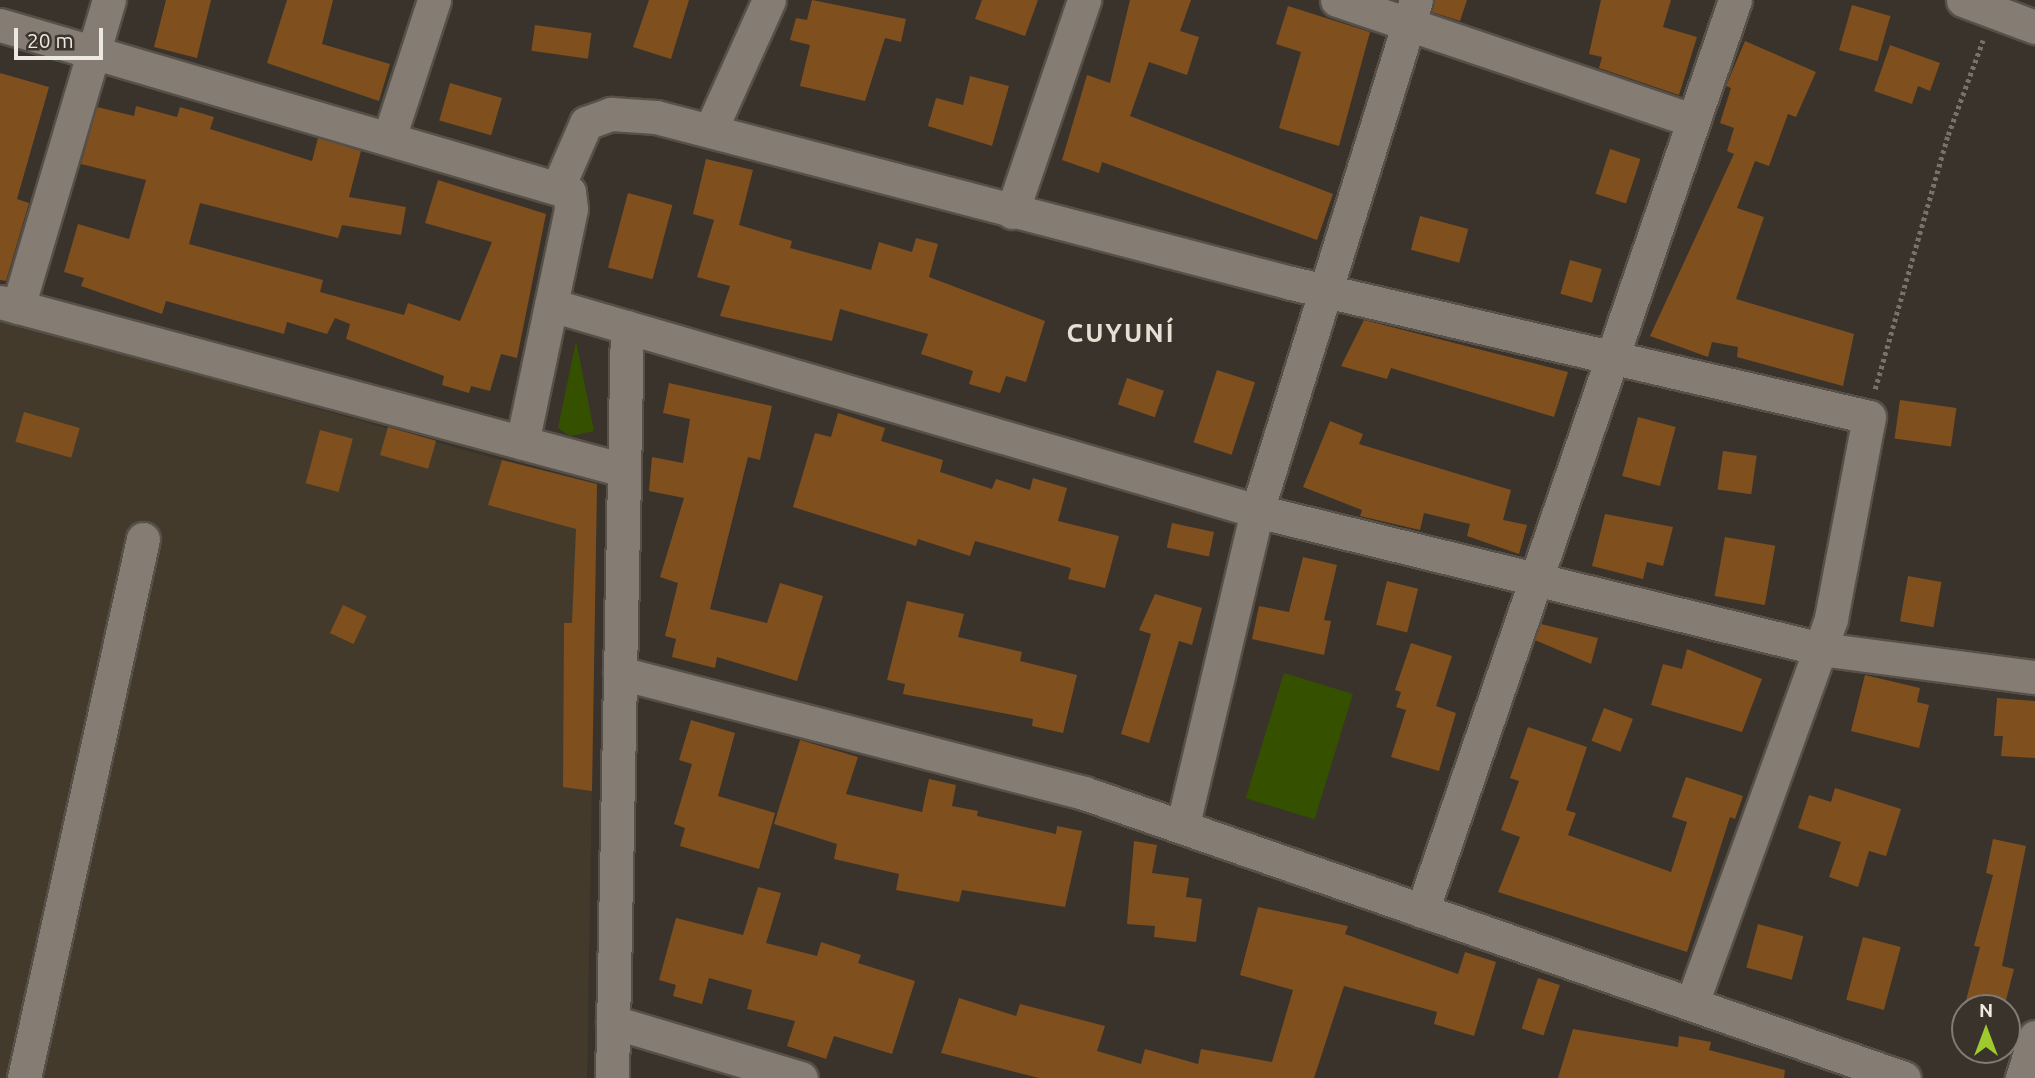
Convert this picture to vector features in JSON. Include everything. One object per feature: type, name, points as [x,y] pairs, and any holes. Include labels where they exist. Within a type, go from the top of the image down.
[{"type":"street","points":[[109,0],[90,51],[9,305],[624,470]]},
{"type":"street","points":[[390,138],[434,0]]},
{"type":"street","points":[[711,129],[769,0]]},
{"type":"street","points":[[1012,212],[1084,0]]},
{"type":"street","points":[[1337,0],[1412,12],[1691,120]]},
{"type":"street","points":[[1422,911],[1614,355],[1691,120],[1735,0]]},
{"type":"street","points":[[1963,0],[2035,27]]},
{"type":"street","points":[[1183,824],[1257,511],[1283,442],[1323,289],[1412,12]]},
{"type":"street","points":[[0,25],[569,192],[571,209],[522,443]]},
{"type":"street","points":[[558,187],[572,143],[597,116],[633,114],[711,129],[1012,212],[1323,289],[1614,355],[1868,417],[1821,649],[1692,1004]]},
{"type":"street","points":[[551,305],[1257,511],[1821,649],[2035,677]]},
{"type":"street","points":[[612,1078],[627,327]]},
{"type":"street","points":[[24,1078],[143,540]]},
{"type":"street","points":[[620,673],[956,757],[1183,824],[1422,911],[1904,1078]]},
{"type":"street","points":[[613,1022],[801,1078]]},
{"type":"street","points":[[2022,1078],[2035,1037]]},
{"type":"path","points":[[1868,417],[1948,135],[1996,12]]},
{"type":"shaded area","points":[[0,320],[597,487],[587,1078],[0,1078]]},
{"type":"green space","points":[[576,341],[594,431],[570,436],[558,428]]},
{"type":"green space","points":[[1284,673],[1353,694],[1315,819],[1246,798]]},
{"type":"building","points":[[166,0],[211,0],[197,58],[154,47]]},
{"type":"building","points":[[287,0],[333,0],[322,44],[390,64],[379,101],[267,63]]},
{"type":"building","points":[[649,0],[689,0],[671,59],[633,47]]},
{"type":"building","points":[[812,0],[906,19],[901,42],[885,38],[865,101],[800,86],[810,45],[790,40],[796,18],[807,20]]},
{"type":"building","points":[[982,0],[1038,0],[1025,36],[975,19]]},
{"type":"building","points":[[1130,0],[1191,0],[1180,31],[1199,37],[1187,75],[1149,62],[1130,116],[1333,194],[1317,240],[1102,162],[1099,173],[1062,160],[1087,75],[1110,83]]},
{"type":"building","points":[[1435,0],[1467,0],[1460,21],[1432,12]]},
{"type":"building","points":[[1601,0],[1671,0],[1663,27],[1697,37],[1679,95],[1599,68],[1602,57],[1589,54]]},
{"type":"building","points":[[1852,5],[1890,16],[1877,61],[1839,50]]},
{"type":"building","points":[[1288,6],[1370,32],[1339,146],[1279,128],[1301,52],[1276,44]]},
{"type":"building","points":[[535,25],[591,33],[588,59],[531,51]]},
{"type":"building","points":[[1745,41],[1816,72],[1796,117],[1788,114],[1769,166],[1755,161],[1737,208],[1764,217],[1736,299],[1854,334],[1843,386],[1737,357],[1738,347],[1712,342],[1708,357],[1650,336],[1734,154],[1727,151],[1734,128],[1720,123],[1731,88],[1726,86]]},
{"type":"building","points":[[1890,45],[1940,63],[1930,91],[1918,86],[1912,104],[1874,91]]},
{"type":"building","points":[[0,73],[49,87],[17,199],[29,203],[6,281],[0,280]]},
{"type":"building","points":[[970,76],[1009,86],[992,146],[928,126],[936,98],[963,105]]},
{"type":"building","points":[[450,83],[502,98],[491,135],[439,120]]},
{"type":"building","points":[[136,106],[177,117],[180,107],[214,117],[210,129],[312,161],[318,138],[361,151],[349,197],[406,207],[401,235],[342,225],[338,238],[200,203],[189,244],[323,280],[320,292],[404,315],[408,303],[460,321],[492,242],[425,223],[438,180],[546,214],[517,358],[501,354],[490,391],[471,386],[469,393],[442,385],[444,376],[346,339],[350,324],[335,318],[327,334],[287,322],[284,334],[166,301],[162,314],[81,286],[84,278],[64,272],[78,224],[129,239],[146,180],[81,164],[97,107],[134,116]]},
{"type":"building","points":[[1610,149],[1640,159],[1626,204],[1595,194]]},
{"type":"building","points":[[706,159],[753,170],[739,225],[792,241],[790,248],[871,270],[879,242],[912,252],[916,238],[938,244],[929,277],[1045,321],[1026,382],[1006,376],[1000,393],[969,384],[973,371],[921,354],[928,334],[840,309],[832,341],[720,316],[730,286],[697,277],[714,220],[693,214]]},
{"type":"building","points":[[628,193],[672,205],[653,279],[608,267]]},
{"type":"building","points":[[1420,216],[1468,229],[1459,263],[1411,250]]},
{"type":"building","points":[[1570,260],[1602,269],[1592,303],[1560,294]]},
{"type":"building","points":[[1364,320],[1568,372],[1554,417],[1391,368],[1387,379],[1341,366]]},
{"type":"building","points":[[1217,370],[1255,382],[1232,455],[1194,442]]},
{"type":"building","points":[[1127,378],[1164,391],[1155,417],[1118,404]]},
{"type":"building","points":[[669,383],[772,406],[760,460],[748,457],[710,609],[767,623],[780,583],[823,596],[797,681],[717,657],[715,668],[672,657],[676,639],[665,636],[678,583],[660,577],[684,498],[649,491],[652,457],[683,463],[690,419],[663,413]]},
{"type":"building","points":[[1900,400],[1956,408],[1951,447],[1895,439]]},
{"type":"building","points":[[24,412],[80,428],[71,458],[15,442]]},
{"type":"building","points":[[838,413],[885,428],[881,441],[943,460],[940,472],[992,489],[996,479],[1030,490],[1033,478],[1067,488],[1058,521],[1119,536],[1105,588],[1068,579],[1071,568],[975,541],[970,556],[918,539],[916,546],[793,507],[815,433],[831,437]]},
{"type":"building","points":[[1638,417],[1676,427],[1660,486],[1622,476]]},
{"type":"building","points":[[1330,421],[1363,434],[1359,444],[1511,490],[1503,520],[1527,525],[1519,554],[1467,536],[1470,524],[1424,513],[1420,530],[1360,516],[1362,510],[1303,487]]},
{"type":"building","points":[[388,427],[436,441],[428,469],[380,455]]},
{"type":"building","points":[[320,430],[353,439],[339,492],[306,483]]},
{"type":"building","points":[[1723,451],[1757,456],[1751,494],[1718,490]]},
{"type":"building","points":[[502,460],[597,484],[592,791],[563,787],[564,623],[572,623],[576,529],[488,505]]},
{"type":"building","points":[[1605,514],[1673,527],[1663,566],[1647,562],[1643,579],[1592,566]]},
{"type":"building","points":[[1172,523],[1214,532],[1209,556],[1167,547]]},
{"type":"building","points":[[1725,537],[1775,546],[1765,605],[1715,596]]},
{"type":"building","points":[[1303,557],[1337,565],[1324,620],[1331,621],[1324,655],[1252,639],[1259,606],[1289,612]]},
{"type":"building","points":[[1908,576],[1941,582],[1933,627],[1900,621]]},
{"type":"building","points":[[1387,581],[1418,589],[1407,632],[1376,625]]},
{"type":"building","points":[[1155,594],[1202,608],[1192,645],[1179,641],[1149,743],[1121,734],[1151,634],[1139,630]]},
{"type":"building","points":[[907,601],[964,614],[958,637],[1022,652],[1020,661],[1077,675],[1063,733],[1032,726],[1033,719],[903,694],[905,684],[887,680]]},
{"type":"building","points":[[343,605],[367,616],[353,644],[330,633]]},
{"type":"building","points":[[1541,624],[1598,638],[1591,664],[1535,640]]},
{"type":"building","points":[[1411,643],[1452,656],[1436,706],[1456,713],[1439,771],[1391,757],[1406,710],[1396,707],[1401,692],[1395,690]]},
{"type":"building","points":[[1687,649],[1762,679],[1742,732],[1651,705],[1663,664],[1682,669]]},
{"type":"building","points":[[1865,675],[1920,688],[1917,702],[1929,705],[1919,748],[1851,731]]},
{"type":"building","points":[[1997,698],[2035,701],[2035,758],[2001,756],[2003,736],[1994,736]]},
{"type":"building","points":[[1604,708],[1633,719],[1620,752],[1591,741]]},
{"type":"building","points":[[691,720],[735,733],[718,796],[775,813],[759,869],[680,846],[685,828],[674,824],[692,764],[679,760]]},
{"type":"building","points":[[1528,727],[1587,747],[1566,810],[1576,813],[1568,835],[1671,872],[1687,822],[1672,817],[1686,777],[1743,796],[1735,819],[1730,817],[1687,952],[1498,892],[1520,837],[1501,830],[1519,781],[1510,778]]},
{"type":"building","points":[[800,740],[858,757],[846,794],[922,812],[929,779],[956,785],[952,806],[978,811],[977,816],[1056,834],[1057,826],[1082,831],[1065,907],[962,890],[959,902],[896,890],[899,874],[834,859],[837,844],[774,824]]},
{"type":"building","points":[[1835,788],[1901,809],[1886,856],[1869,851],[1858,887],[1829,877],[1841,842],[1798,828],[1809,795],[1831,802]]},
{"type":"building","points":[[1993,839],[2026,846],[2002,966],[2014,969],[2008,994],[1968,994],[1980,947],[1974,946],[1993,875],[1986,873]]},
{"type":"building","points":[[1134,841],[1157,845],[1152,873],[1189,878],[1186,897],[1202,899],[1196,942],[1154,937],[1155,926],[1127,924]]},
{"type":"building","points":[[758,887],[781,893],[766,943],[817,956],[821,942],[861,955],[858,963],[915,981],[892,1054],[834,1036],[826,1059],[787,1046],[795,1021],[747,1009],[752,990],[709,978],[702,1004],[673,996],[676,985],[659,980],[676,918],[743,935]]},
{"type":"building","points":[[1258,907],[1348,926],[1345,934],[1458,974],[1465,952],[1496,962],[1474,1036],[1434,1024],[1437,1012],[1344,986],[1314,1078],[1039,1078],[941,1053],[959,998],[1016,1016],[1020,1004],[1105,1026],[1097,1051],[1141,1064],[1145,1049],[1198,1064],[1201,1049],[1272,1062],[1293,990],[1240,975]]},
{"type":"building","points":[[1758,924],[1803,936],[1792,980],[1746,967]]},
{"type":"building","points":[[1863,937],[1901,947],[1884,1010],[1846,1000]]},
{"type":"building","points":[[1538,978],[1560,985],[1543,1036],[1522,1028]]},
{"type":"building","points":[[1573,1029],[1678,1047],[1679,1036],[1711,1042],[1709,1050],[1785,1070],[1784,1078],[1558,1078]]},
{"type":"district","name":"CUYUNÍ","points":[[1121,333]]}]
